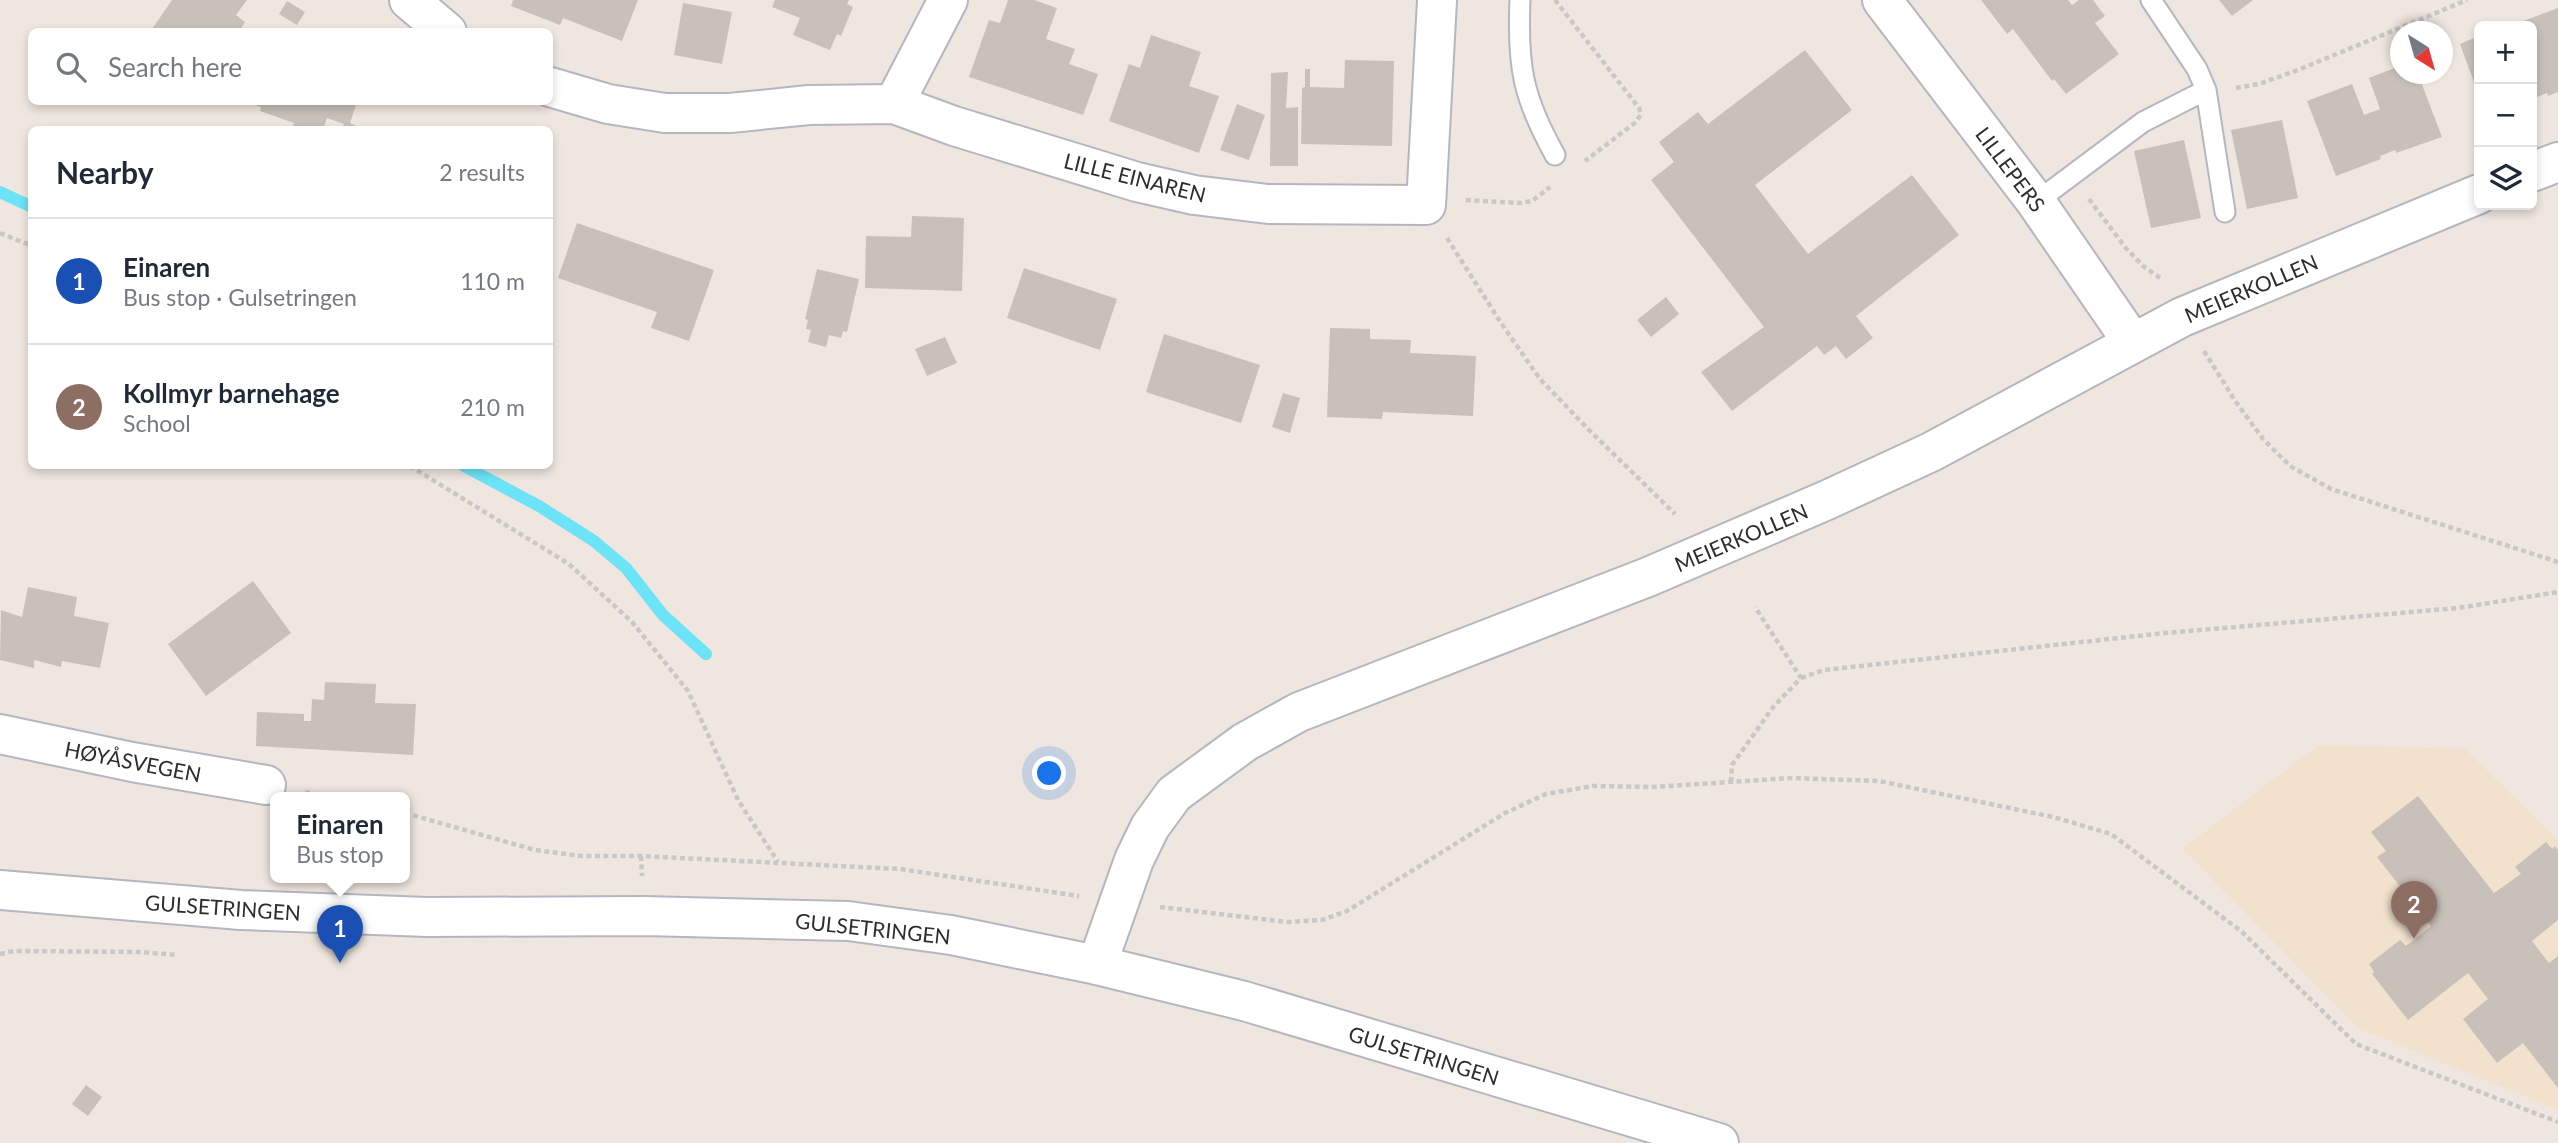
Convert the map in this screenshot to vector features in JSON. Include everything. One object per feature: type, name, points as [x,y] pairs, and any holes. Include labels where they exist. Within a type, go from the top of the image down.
[{"type":"street","points":[[409,0],[442,28]]},
{"type":"street","points":[[894,104],[948,0]]},
{"type":"street","points":[[1426,205],[1437,0]]},
{"type":"street","name":"LILLEPERS","points":[[1882,0],[2036,202],[2133,343]]},
{"type":"street","name":"LILLE EINAREN","points":[[553,88],[608,103],[665,113],[730,113],[809,105],[894,104],[954,126],[1137,182],[1194,195],[1268,204],[1426,205]]},
{"type":"street","points":[[2537,170],[2558,162]]},
{"type":"street","name":"MEIERKOLLEN","points":[[1097,965],[1134,860],[1150,827],[1174,793],[1245,742],[1299,712],[1648,577],[1827,500],[1931,452],[2194,312],[2474,196]]},
{"type":"street","name":"HØYÅSVEGEN","points":[[0,734],[132,762],[266,785]]},
{"type":"street","name":"GULSETRINGEN","points":[[0,890],[241,910],[427,917],[657,916],[848,921],[951,935],[1097,965],[1244,1001],[1719,1143]]},
{"type":"lane","points":[[1520,0],[1521,68],[1525,93],[1555,155]]},
{"type":"lane","points":[[2151,0],[2197,69],[2206,90],[2225,212]]},
{"type":"lane","points":[[2036,202],[2143,121],[2206,90]]},
{"type":"path","points":[[2206,90],[2259,84],[2467,0]]},
{"type":"path","points":[[1426,205],[1540,379],[1675,514]]},
{"type":"path","points":[[0,233],[28,244]]},
{"type":"path","points":[[415,469],[569,564],[632,622],[688,691],[738,800],[778,862]]},
{"type":"path","points":[[1731,782],[1732,765],[1774,706],[1801,678],[1824,670],[2165,633],[2458,608],[2558,592]]},
{"type":"path","points":[[1755,607],[1801,678]]},
{"type":"path","points":[[1175,908],[1287,922],[1322,920],[1347,911],[1505,813],[1546,794],[1593,786],[1653,787],[1791,778],[1879,781],[2053,817],[2112,834],[2241,930],[2356,1044],[2558,1122]]},
{"type":"path","points":[[410,815],[535,850],[580,856],[641,856],[900,869],[1061,893]]},
{"type":"path","points":[[0,954],[14,951],[141,952],[177,955]]},
{"type":"shaded area","points":[[2319,745],[2465,749],[2558,841],[2558,1110],[2360,1029],[2182,849]]},
{"type":"building","points":[[172,0],[247,0],[236,15],[245,22],[241,28],[153,28]]},
{"type":"building","points":[[513,0],[638,0],[622,41],[563,18],[560,25],[511,6]]},
{"type":"building","points":[[775,0],[849,0],[847,4],[853,7],[841,36],[837,34],[830,50],[793,35],[800,18],[772,7]]},
{"type":"building","points":[[1008,0],[1034,0],[1057,8],[1046,39],[1075,49],[1069,64],[1098,74],[1083,115],[969,77],[989,20],[1000,23]]},
{"type":"building","points":[[1981,0],[2068,0],[2072,5],[2079,0],[2093,0],[2105,16],[2095,23],[2119,54],[2066,94],[2054,79],[2052,81],[2013,29],[2007,34]]},
{"type":"building","points":[[2219,0],[2253,0],[2232,16]]},
{"type":"building","points":[[287,1],[305,12],[297,25],[279,14]]},
{"type":"building","points":[[683,3],[732,12],[722,64],[674,55]]},
{"type":"building","points":[[2558,8],[2558,92],[2537,97],[2537,21],[2524,21]]},
{"type":"building","points":[[1151,35],[1201,52],[1189,86],[1219,96],[1199,153],[1109,121],[1129,64],[1140,68]]},
{"type":"building","points":[[2474,38],[2474,82],[2460,44]]},
{"type":"building","points":[[1805,50],[1852,110],[1755,185],[1808,254],[1912,175],[1959,235],[1856,316],[1873,338],[1846,359],[1836,346],[1824,355],[1817,346],[1732,411],[1701,372],[1764,327],[1651,180],[1674,162],[1659,142],[1698,112],[1708,124]]},
{"type":"building","points":[[1345,60],[1394,61],[1392,146],[1301,144],[1305,69],[1310,69],[1310,87],[1344,88]]},
{"type":"building","points":[[2390,70],[2390,84],[2422,84],[2442,137],[2396,153],[2395,150],[2380,156],[2381,159],[2336,176],[2307,101],[2352,84],[2364,115],[2380,109],[2369,78]]},
{"type":"building","points":[[1288,72],[1286,108],[1298,107],[1298,166],[1270,166],[1271,73]]},
{"type":"building","points":[[1237,104],[1265,115],[1249,160],[1220,150]]},
{"type":"building","points":[[256,105],[356,105],[350,123],[356,126],[343,126],[327,118],[324,126],[293,126],[294,123],[260,111],[261,107]]},
{"type":"building","points":[[2282,120],[2298,198],[2247,209],[2231,130]]},
{"type":"building","points":[[2184,140],[2201,218],[2151,228],[2134,151]]},
{"type":"building","points":[[912,216],[964,218],[962,291],[865,288],[866,236],[911,237]]},
{"type":"building","points":[[577,223],[714,270],[689,341],[651,328],[657,312],[558,278]]},
{"type":"building","points":[[1024,268],[1117,299],[1100,350],[1007,318]]},
{"type":"building","points":[[817,269],[859,279],[847,332],[843,331],[841,338],[829,335],[826,347],[808,342],[811,330],[806,329],[808,320],[805,319]]},
{"type":"building","points":[[1666,297],[1679,314],[1651,337],[1637,320]]},
{"type":"building","points":[[1330,328],[1370,329],[1370,339],[1411,340],[1410,353],[1476,356],[1473,416],[1383,412],[1382,419],[1327,417]]},
{"type":"building","points":[[1164,334],[1260,365],[1241,423],[1146,392]]},
{"type":"building","points":[[945,337],[957,363],[927,376],[915,349]]},
{"type":"building","points":[[1283,393],[1300,398],[1290,433],[1272,427]]},
{"type":"building","points":[[253,581],[291,633],[206,696],[168,644]]},
{"type":"building","points":[[28,587],[77,597],[74,616],[109,623],[100,668],[62,661],[61,667],[34,660],[34,668],[0,660],[1,610],[22,617]]},
{"type":"building","points":[[325,682],[376,684],[375,703],[416,704],[413,755],[256,746],[257,712],[304,714],[304,721],[311,721],[312,699],[324,700]]},
{"type":"building","points":[[2418,796],[2494,893],[2521,874],[2515,867],[2546,842],[2552,849],[2555,846],[2558,850],[2558,920],[2532,941],[2549,963],[2558,956],[2558,1088],[2523,1043],[2497,1063],[2463,1019],[2488,999],[2468,973],[2408,1020],[2372,974],[2374,972],[2369,964],[2400,940],[2406,946],[2431,926],[2377,857],[2386,851],[2371,832]]},
{"type":"building","points":[[86,1085],[102,1097],[88,1116],[72,1104]]},
{"type":"waterway","points":[[0,192],[28,205]]},
{"type":"waterway","points":[[470,469],[539,506],[594,541],[626,568],[663,615],[706,654]]},
{"type":"place","name":"Kollmyr barnehage","points":[[2414,939]]},
{"type":"place","name":"Einaren","points":[[340,963]]}]
